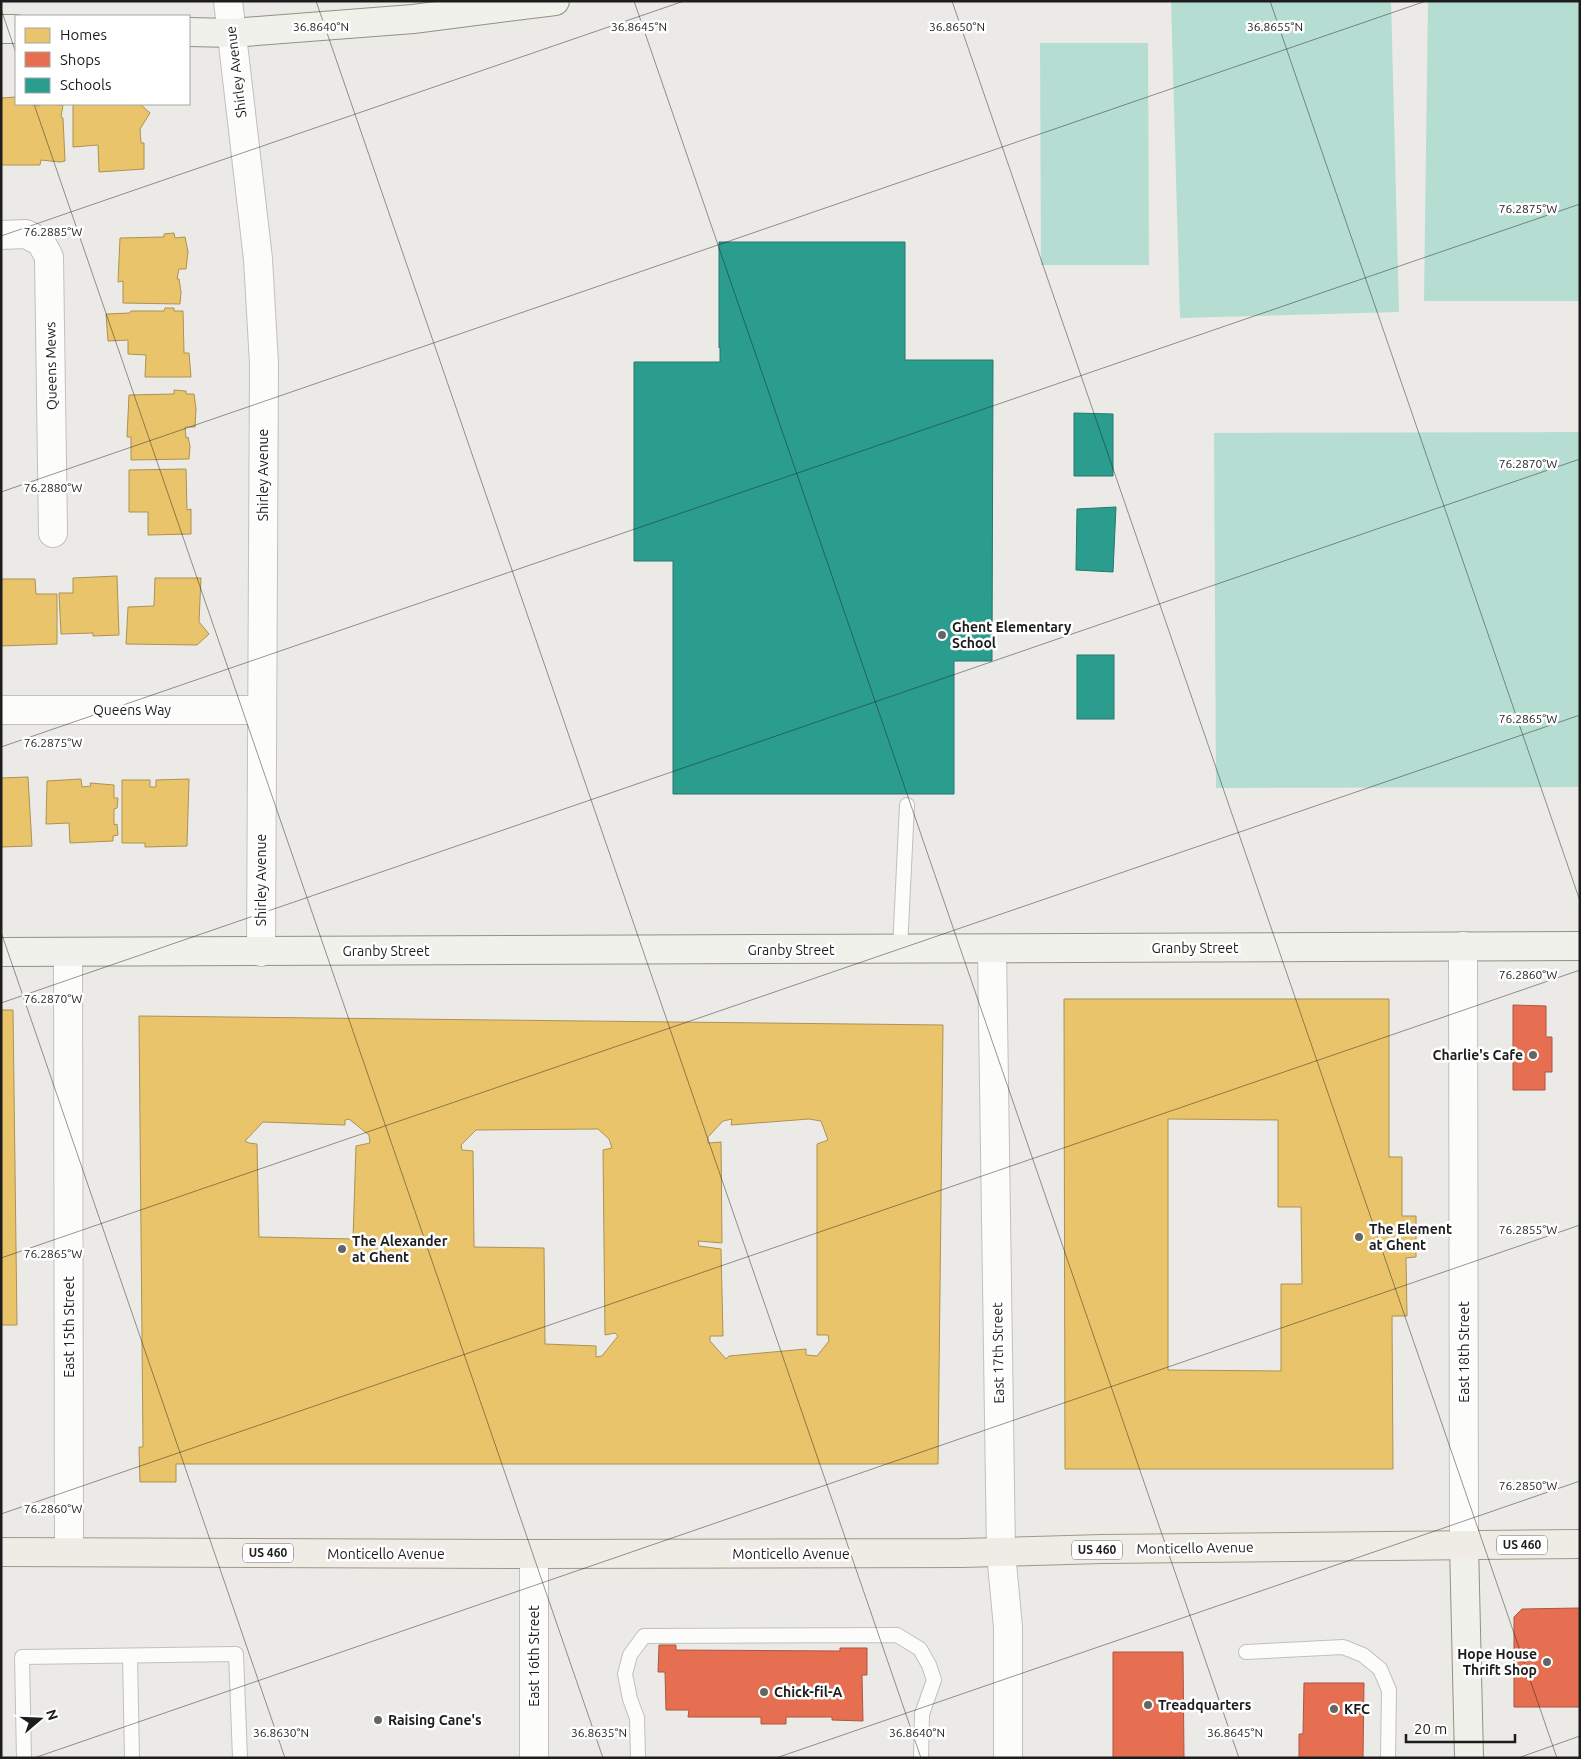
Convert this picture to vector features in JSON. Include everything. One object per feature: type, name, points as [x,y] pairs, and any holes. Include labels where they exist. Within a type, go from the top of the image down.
[{"type":"main road","name":"Monticello Avenue","points":[[1,1552],[1001,1553],[1102,1549],[1580,1544]]},
{"type":"street","name":"Shirley Avenue","points":[[228,1],[258,259],[264,364],[261,952]]},
{"type":"street","points":[[190,32],[232,33],[413,19],[555,1]]},
{"type":"street","points":[[1,29],[15,30]]},
{"type":"street","name":"Queens Mews","points":[[1,235],[26,234],[41,242],[49,257],[53,533]]},
{"type":"street","name":"Queens Way","points":[[1,710],[262,710]]},
{"type":"street","name":"East 18th Street","points":[[1463,946],[1464,1545],[1469,1758]]},
{"type":"street","name":"Granby Street","points":[[1,952],[1580,946]]},
{"type":"street","name":"East 17th Street","points":[[992,949],[1001,1553],[1008,1627],[1008,1758]]},
{"type":"street","name":"East 15th Street","points":[[68,952],[69,1552]]},
{"type":"street","name":"East 16th Street","points":[[534,1554],[534,1758]]},
{"type":"lane","points":[[900,949],[907,805]]},
{"type":"lane","points":[[638,1758],[637,1718],[630,1699],[625,1674],[630,1655],[644,1636],[897,1635],[920,1650],[929,1665],[934,1680],[922,1714],[921,1758]]},
{"type":"lane","points":[[1246,1652],[1343,1647],[1363,1655],[1380,1669],[1389,1690],[1388,1758]]},
{"type":"lane","points":[[24,1758],[22,1657],[236,1654],[240,1758]]},
{"type":"lane","points":[[130,1656],[132,1758]]},
{"type":"green space","points":[[1171,1],[1391,1],[1399,312],[1180,318]]},
{"type":"green space","points":[[1428,1],[1580,1],[1580,301],[1424,301]]},
{"type":"green space","points":[[1040,43],[1148,43],[1149,265],[1041,265]]},
{"type":"green space","points":[[1580,432],[1580,787],[1216,788],[1214,433]]},
{"type":"building: Homes","points":[[15,97],[15,105],[63,105],[61,117],[63,118],[65,161],[41,160],[40,165],[1,165],[1,98]]},
{"type":"building: Homes","points":[[73,105],[141,105],[150,113],[140,129],[141,143],[144,143],[144,169],[99,172],[98,145],[73,147]]},
{"type":"building: Homes","points":[[174,233],[175,238],[185,237],[188,252],[186,269],[179,269],[177,279],[179,279],[181,292],[180,304],[123,303],[123,281],[118,282],[120,238],[164,237],[164,234]]},
{"type":"building: Homes","points":[[165,308],[183,311],[184,353],[189,353],[191,377],[145,377],[146,355],[128,354],[128,340],[108,341],[106,314],[130,313],[131,311],[164,311]]},
{"type":"building: Homes","points":[[174,390],[186,391],[186,394],[194,394],[196,409],[195,427],[185,427],[186,438],[188,437],[190,446],[189,459],[131,460],[131,437],[127,437],[129,395],[174,394]]},
{"type":"building: Homes","points":[[186,469],[187,510],[191,509],[191,534],[148,535],[148,512],[129,512],[129,470]]},
{"type":"building: Homes","points":[[117,576],[119,635],[93,636],[93,633],[61,634],[59,593],[73,593],[73,578]]},
{"type":"building: Homes","points":[[155,578],[201,578],[199,622],[209,634],[197,645],[126,644],[128,607],[154,606]]},
{"type":"building: Homes","points":[[1,579],[35,579],[36,594],[57,594],[57,644],[1,646]]},
{"type":"building: Homes","points":[[28,777],[32,846],[1,847],[1,778]]},
{"type":"building: Homes","points":[[81,779],[82,787],[91,786],[90,783],[114,785],[114,798],[118,798],[117,808],[114,809],[114,825],[117,824],[118,835],[113,836],[113,841],[70,843],[69,823],[46,824],[47,781]]},
{"type":"building: Homes","points":[[189,779],[187,846],[145,847],[145,843],[122,843],[122,780],[150,780],[150,787],[156,787],[156,780]]},
{"type":"building: Homes","name":"The Element at Ghent","points":[[1064,999],[1389,999],[1389,1157],[1402,1157],[1402,1216],[1416,1216],[1416,1257],[1406,1258],[1407,1316],[1392,1316],[1393,1469],[1065,1469]],"holes":[[[1168,1119],[1278,1120],[1278,1207],[1301,1207],[1302,1284],[1281,1284],[1281,1371],[1168,1370]]]},
{"type":"building: Homes","points":[[1,1010],[13,1010],[17,1325],[1,1325]]},
{"type":"building: Homes","name":"The Alexander at Ghent","points":[[139,1016],[943,1025],[938,1464],[176,1464],[176,1482],[140,1482],[139,1447],[143,1447]],"holes":[[[349,1119],[369,1135],[370,1143],[356,1146],[353,1239],[259,1237],[257,1144],[245,1141],[263,1122],[345,1125],[345,1120]],[[732,1119],[731,1125],[809,1119],[821,1121],[828,1140],[817,1144],[817,1335],[828,1335],[829,1341],[817,1356],[806,1355],[806,1349],[729,1356],[726,1359],[710,1341],[710,1336],[723,1336],[721,1249],[699,1246],[698,1241],[722,1243],[721,1142],[708,1143],[708,1137],[723,1121]],[[598,1129],[609,1139],[612,1148],[603,1150],[605,1335],[615,1333],[618,1336],[602,1356],[596,1357],[596,1346],[545,1344],[544,1248],[474,1247],[473,1151],[462,1150],[461,1145],[476,1130]]]},
{"type":"building: Shops","name":"Charlie's Cafe","points":[[1513,1005],[1546,1006],[1546,1037],[1552,1037],[1552,1072],[1545,1072],[1545,1090],[1513,1090]]},
{"type":"building: Shops","name":"Hope House Thrift Shop","points":[[1580,1608],[1580,1707],[1514,1707],[1514,1617],[1522,1609]]},
{"type":"building: Shops","name":"Chick-fil-A","points":[[659,1645],[676,1645],[676,1650],[840,1651],[840,1648],[867,1648],[867,1675],[862,1675],[863,1721],[832,1720],[832,1717],[786,1717],[786,1724],[761,1724],[761,1717],[688,1717],[689,1710],[666,1710],[665,1672],[658,1672]]},
{"type":"building: Shops","name":"Treadquarters","points":[[1113,1652],[1183,1652],[1184,1758],[1113,1758]]},
{"type":"building: Shops","name":"KFC","points":[[1304,1683],[1364,1683],[1363,1758],[1299,1758],[1299,1734],[1303,1734]]},
{"type":"building: Schools","points":[[719,242],[905,242],[905,360],[993,360],[992,661],[954,661],[954,794],[673,794],[673,561],[634,561],[634,362],[720,362]]},
{"type":"building: Schools","points":[[1074,413],[1113,414],[1113,476],[1074,476]]},
{"type":"building: Schools","points":[[1116,507],[1113,572],[1076,570],[1077,509]]},
{"type":"building: Schools","points":[[1077,655],[1114,655],[1114,719],[1077,719]]},
{"type":"place","name":"Ghent Elementary School","points":[[942,635]]},
{"type":"place","name":"Charlie's Cafe","points":[[1533,1055]]},
{"type":"place","name":"The Element at Ghent","points":[[1359,1237]]},
{"type":"place","name":"The Alexander at Ghent","points":[[342,1249]]},
{"type":"place","name":"Hope House Thrift Shop","points":[[1547,1662]]},
{"type":"place","name":"Chick-fil-A","points":[[764,1692]]},
{"type":"place","name":"Treadquarters","points":[[1148,1705]]},
{"type":"place","name":"KFC","points":[[1334,1709]]},
{"type":"place","name":"Raising Cane's","points":[[378,1720]]}]
